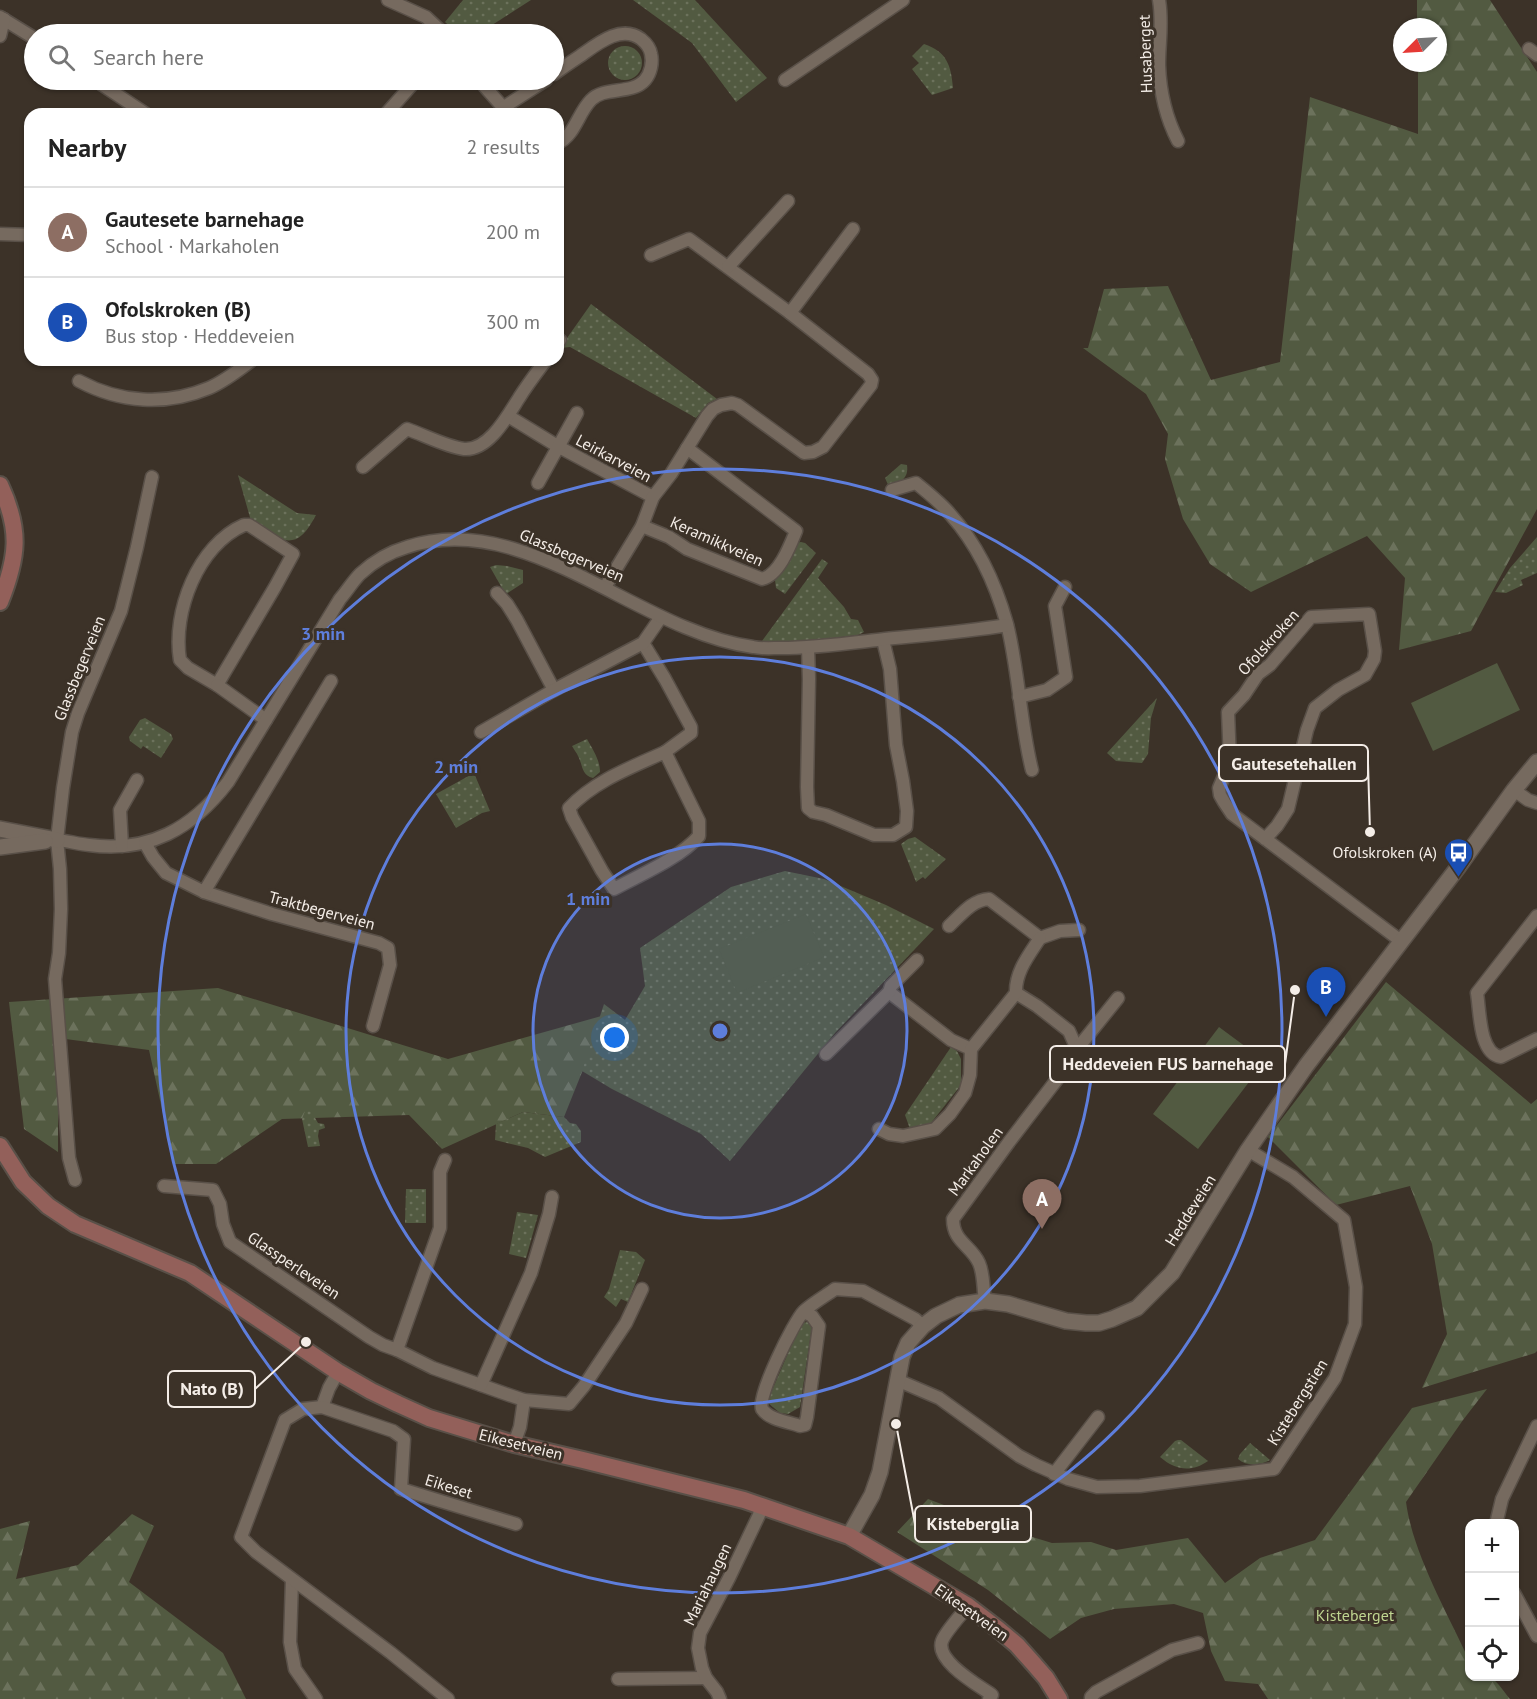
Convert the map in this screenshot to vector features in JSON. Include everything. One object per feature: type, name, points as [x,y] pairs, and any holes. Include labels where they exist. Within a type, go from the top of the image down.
[{"type":"main road","points":[[0,485],[13,519],[15,546],[12,571],[0,602]]},
{"type":"main road","name":"Eikesetveien","points":[[0,1146],[23,1182],[48,1206],[75,1224],[190,1273],[338,1371],[371,1391],[429,1418],[514,1444],[761,1505],[849,1536],[968,1606],[1017,1645],[1046,1678],[1059,1699]]},
{"type":"street","points":[[388,0],[426,16],[434,24]]},
{"type":"street","points":[[785,80],[903,0]]},
{"type":"street","name":"Husaberget","points":[[1159,0],[1162,27],[1159,64],[1162,91],[1178,141]]},
{"type":"street","points":[[0,36],[2,18],[24,32]]},
{"type":"street","points":[[564,67],[597,44],[617,35],[636,35],[645,42],[652,56],[650,74],[644,81],[636,86],[597,95],[591,99],[580,113],[575,127],[564,140]]},
{"type":"street","points":[[110,90],[137,108]]},
{"type":"street","points":[[391,108],[407,90]]},
{"type":"street","points":[[488,90],[504,108]]},
{"type":"street","points":[[509,108],[533,90]]},
{"type":"street","points":[[728,267],[788,201]]},
{"type":"street","points":[[790,313],[853,229]]},
{"type":"street","points":[[0,234],[24,235]]},
{"type":"street","name":"Keramikkveien","points":[[605,587],[642,526],[653,497],[671,474],[713,409],[732,403],[738,405],[804,453],[813,453],[823,447],[872,385],[868,374],[835,347],[689,239],[651,255]]},
{"type":"street","points":[[79,381],[104,393],[123,398],[170,399],[210,388],[244,366]]},
{"type":"street","points":[[363,467],[407,429],[452,446],[469,449],[477,446],[489,439],[508,416],[542,366]]},
{"type":"street","name":"Leirkarveien","points":[[538,483],[577,413]]},
{"type":"street","name":"Leirkarveien","points":[[508,416],[559,447],[653,497]]},
{"type":"street","name":"Keramikkveien","points":[[642,526],[669,537],[687,549],[762,579],[769,578],[783,560],[796,531],[687,448]]},
{"type":"street","name":"Glassbegerveien","points":[[75,1180],[69,1158],[55,980],[61,909],[57,840],[72,732],[122,611],[152,477]]},
{"type":"street","points":[[892,490],[916,483],[950,514],[980,556],[991,578],[1007,626],[1032,770]]},
{"type":"street","points":[[217,685],[293,554],[249,525],[232,531],[214,547],[201,565],[188,592],[180,619],[180,660],[188,668],[217,685],[266,720]]},
{"type":"street","name":"Glassbegerveien","points":[[0,829],[90,845],[122,846],[145,843],[176,831],[200,815],[228,782],[340,599],[360,574],[378,560],[417,543],[440,539],[463,539],[518,550],[605,587],[661,617],[718,640],[755,648],[808,648],[1007,626]]},
{"type":"street","points":[[1019,697],[1047,690],[1066,677],[1055,606],[1065,587]]},
{"type":"street","points":[[497,593],[517,620],[554,690]]},
{"type":"street","name":"Ofolskroken","points":[[1265,839],[1288,809],[1307,730],[1315,708],[1338,690],[1365,675],[1374,659],[1375,651],[1369,614],[1311,617],[1270,665],[1258,674],[1245,695],[1228,712],[1230,762],[1219,788],[1220,795],[1232,814],[1265,839],[1401,941]]},
{"type":"street","points":[[481,732],[643,643],[661,617]]},
{"type":"street","points":[[808,648],[808,808],[813,812],[874,835],[893,835],[906,827],[906,812],[896,745],[890,669],[883,640]]},
{"type":"street","points":[[643,643],[666,679],[691,727],[691,733],[665,752],[614,776],[579,798],[569,808],[614,889],[657,866],[699,836],[699,821],[665,752]]},
{"type":"street","points":[[204,892],[332,681]]},
{"type":"street","name":"Heddeveien","points":[[849,1536],[872,1495],[880,1472],[899,1365],[909,1343],[923,1326],[936,1316],[959,1305],[985,1301],[1008,1304],[1066,1320],[1086,1323],[1099,1323],[1137,1308],[1172,1273],[1248,1150],[1306,1066],[1537,762]]},
{"type":"street","points":[[122,846],[120,810],[137,780]]},
{"type":"street","points":[[1514,790],[1528,800],[1537,803]]},
{"type":"street","name":"Glassbegerveien","points":[[0,847],[57,840]]},
{"type":"street","name":"Traktbegerveien","points":[[145,843],[166,873],[204,892],[272,914],[379,943],[388,948],[390,964],[373,1026]]},
{"type":"street","points":[[949,926],[975,903],[989,899],[1040,938]]},
{"type":"street","points":[[1537,916],[1477,993],[1483,1036],[1488,1048],[1496,1057],[1501,1057],[1537,1039]]},
{"type":"street","points":[[879,1129],[889,1134],[903,1136],[935,1130],[965,1093],[970,1075],[971,1049],[1016,993],[1015,980],[1040,938],[1059,932],[1079,930]]},
{"type":"street","points":[[826,1054],[889,992],[891,986],[917,960]]},
{"type":"street","points":[[889,992],[951,1040],[971,1049]]},
{"type":"street","points":[[1016,993],[1069,1031],[1077,1049]]},
{"type":"street","name":"Markaholen","points":[[985,1301],[982,1272],[978,1261],[955,1233],[953,1219],[1065,1069],[1077,1049],[1118,998]]},
{"type":"street","name":"Kistebergstien","points":[[1053,1474],[1097,1487],[1118,1487],[1274,1469],[1335,1378],[1355,1324],[1356,1287],[1344,1220],[1293,1177],[1248,1150]]},
{"type":"street","points":[[397,1350],[440,1228],[440,1172],[446,1160]]},
{"type":"street","name":"Glassperleveien","points":[[164,1186],[213,1190],[220,1204],[223,1224],[230,1242],[369,1337],[433,1368],[524,1400],[569,1404],[584,1386],[626,1323],[642,1289]]},
{"type":"street","points":[[481,1385],[531,1273],[552,1197]]},
{"type":"street","points":[[804,1312],[812,1316],[819,1326],[807,1417],[805,1425],[800,1426],[768,1415],[761,1405],[765,1389],[785,1342],[804,1312],[835,1289],[863,1291],[915,1319],[923,1326]]},
{"type":"street","points":[[338,1371],[322,1407],[303,1409],[285,1419],[241,1537],[256,1552],[391,1653],[448,1699]]},
{"type":"street","points":[[897,1380],[939,1398],[1019,1455],[1053,1474],[1098,1417]]},
{"type":"street","points":[[514,1444],[520,1427],[524,1400]]},
{"type":"street","name":"Eikeset","points":[[322,1407],[393,1431],[404,1439],[401,1489],[516,1524]]},
{"type":"street","points":[[1497,1519],[1502,1499],[1537,1426]]},
{"type":"street","name":"Mariahaugen","points":[[720,1699],[706,1678],[699,1658],[700,1633],[729,1578],[759,1515],[761,1505]]},
{"type":"street","points":[[292,1580],[290,1642],[295,1669],[316,1699]]},
{"type":"street","points":[[1519,1601],[1537,1636]]},
{"type":"street","points":[[968,1606],[942,1642],[942,1650],[948,1663],[992,1695],[989,1699]]},
{"type":"street","points":[[1091,1699],[1096,1692],[1147,1663],[1172,1650],[1198,1643]]},
{"type":"street","points":[[618,1679],[706,1678]]},
{"type":"green space","points":[[463,0],[531,0],[494,24],[447,24],[445,22]]},
{"type":"green space","points":[[633,0],[695,0],[767,78],[736,102],[692,43]]},
{"type":"green space","points":[[1417,0],[1490,0],[1537,72],[1537,509],[1471,631],[1399,650],[1405,578],[1367,536],[1251,592],[1210,564],[1183,519],[1165,459],[1168,434],[1146,394],[1083,348],[1088,348],[1104,289],[1168,286],[1211,380],[1280,362],[1310,97],[1418,134],[1418,72],[1447,72],[1447,18],[1417,18]]},
{"type":"green space","points":[[924,44],[943,55],[949,66],[953,88],[932,95],[912,69],[919,63],[912,56]]},
{"type":"green space","points":[[625,46],[637,51],[642,63],[637,75],[625,80],[613,75],[608,63],[613,51]]},
{"type":"green space","points":[[591,304],[717,399],[708,403],[696,418],[570,347],[564,348],[564,342]]},
{"type":"green space","points":[[901,464],[907,465],[907,474],[900,482],[889,487],[885,478]]},
{"type":"green space","points":[[238,475],[297,513],[316,515],[306,531],[296,539],[283,540],[251,521]]},
{"type":"green space","points":[[1537,537],[1537,573],[1521,580],[1523,585],[1506,593],[1495,592],[1510,568]]},
{"type":"green space","points":[[801,542],[816,553],[785,594],[776,588],[775,580],[796,543]]},
{"type":"green space","points":[[822,559],[828,563],[818,578],[844,607],[851,619],[858,620],[864,632],[858,635],[791,643],[762,641]]},
{"type":"green space","points":[[496,565],[523,570],[523,583],[503,596],[499,591],[502,588],[490,567]]},
{"type":"green space","points":[[1497,663],[1520,710],[1433,751],[1411,703]]},
{"type":"green space","points":[[1157,698],[1151,718],[1148,754],[1142,763],[1116,761],[1107,753]]},
{"type":"green space","points":[[145,718],[171,734],[173,739],[161,758],[143,746],[141,749],[130,741],[129,737],[140,720]]},
{"type":"green space","points":[[587,739],[600,768],[600,772],[593,778],[584,772],[572,746]]},
{"type":"green space","points":[[474,773],[490,811],[456,828],[436,794]]},
{"type":"green space","points":[[915,837],[946,859],[925,879],[923,877],[916,882],[901,844]]},
{"type":"green space","points":[[785,871],[824,879],[886,905],[934,929],[835,1033],[730,1161],[701,1134],[612,1089],[582,1071],[604,1004],[625,1020],[645,986],[640,948],[731,887]]},
{"type":"green space","points":[[806,914],[824,957],[737,993],[719,949]]},
{"type":"green space","points":[[1386,982],[1531,1104],[1537,1099],[1537,1351],[1422,1388],[1447,1334],[1432,1244],[1410,1186],[1336,1205],[1268,1137]]},
{"type":"green space","points":[[218,988],[448,1059],[605,1015],[564,1117],[523,1112],[442,1149],[409,1115],[282,1119],[216,1164],[174,1164],[149,1050],[58,1038],[58,1152],[24,1129],[9,1002]]},
{"type":"green space","points":[[1219,1027],[1265,1061],[1198,1149],[1153,1114]]},
{"type":"green space","points":[[951,1047],[957,1051],[961,1059],[961,1085],[931,1123],[910,1129],[905,1115]]},
{"type":"green space","points":[[305,1111],[314,1111],[318,1123],[324,1124],[325,1128],[319,1130],[320,1146],[308,1147],[302,1119]]},
{"type":"green space","points":[[523,1112],[564,1117],[570,1123],[576,1124],[581,1131],[581,1142],[545,1157],[528,1148],[495,1140],[496,1124]]},
{"type":"green space","points":[[406,1189],[426,1189],[426,1223],[405,1223]]},
{"type":"green space","points":[[517,1212],[538,1215],[526,1258],[509,1254]]},
{"type":"green space","points":[[620,1250],[636,1252],[645,1260],[628,1302],[621,1299],[616,1307],[604,1297],[609,1289]]},
{"type":"green space","points":[[808,1322],[812,1326],[800,1407],[788,1414],[780,1413],[767,1402],[801,1323]]},
{"type":"green space","name":"Kisteberget","points":[[1487,1389],[1406,1502],[1423,1562],[1465,1652],[1465,1681],[1495,1681],[1510,1699],[1268,1699],[1258,1684],[1225,1681],[1211,1651],[1203,1613],[1174,1604],[1114,1609],[1081,1618],[1050,1639],[988,1590],[897,1532],[928,1499],[1052,1543],[1091,1542],[1116,1550],[1188,1538],[1225,1583],[1260,1558],[1315,1540],[1412,1408]]},
{"type":"green space","points":[[1178,1440],[1208,1461],[1195,1467],[1183,1468],[1171,1465],[1160,1457]]},
{"type":"green space","points":[[1250,1443],[1270,1460],[1254,1464],[1238,1459]]},
{"type":"green space","points":[[132,1514],[154,1526],[129,1582],[223,1653],[246,1699],[0,1699],[0,1529],[30,1521],[16,1579],[78,1565]]},
{"type":"place","name":"Gautesetehallen","points":[[1370,832]]},
{"type":"place","name":"Ofolskroken (A)","points":[[1458,878]]},
{"type":"place","name":"Heddeveien FUS barnehage","points":[[1295,990]]},
{"type":"place","name":"Ofolskroken (B)","points":[[1326,1017]]},
{"type":"place","name":"Gautesete barnehage","points":[[1042,1229]]},
{"type":"place","name":"Nato (B)","points":[[306,1342]]},
{"type":"place","name":"Kisteberglia","points":[[896,1424]]}]
